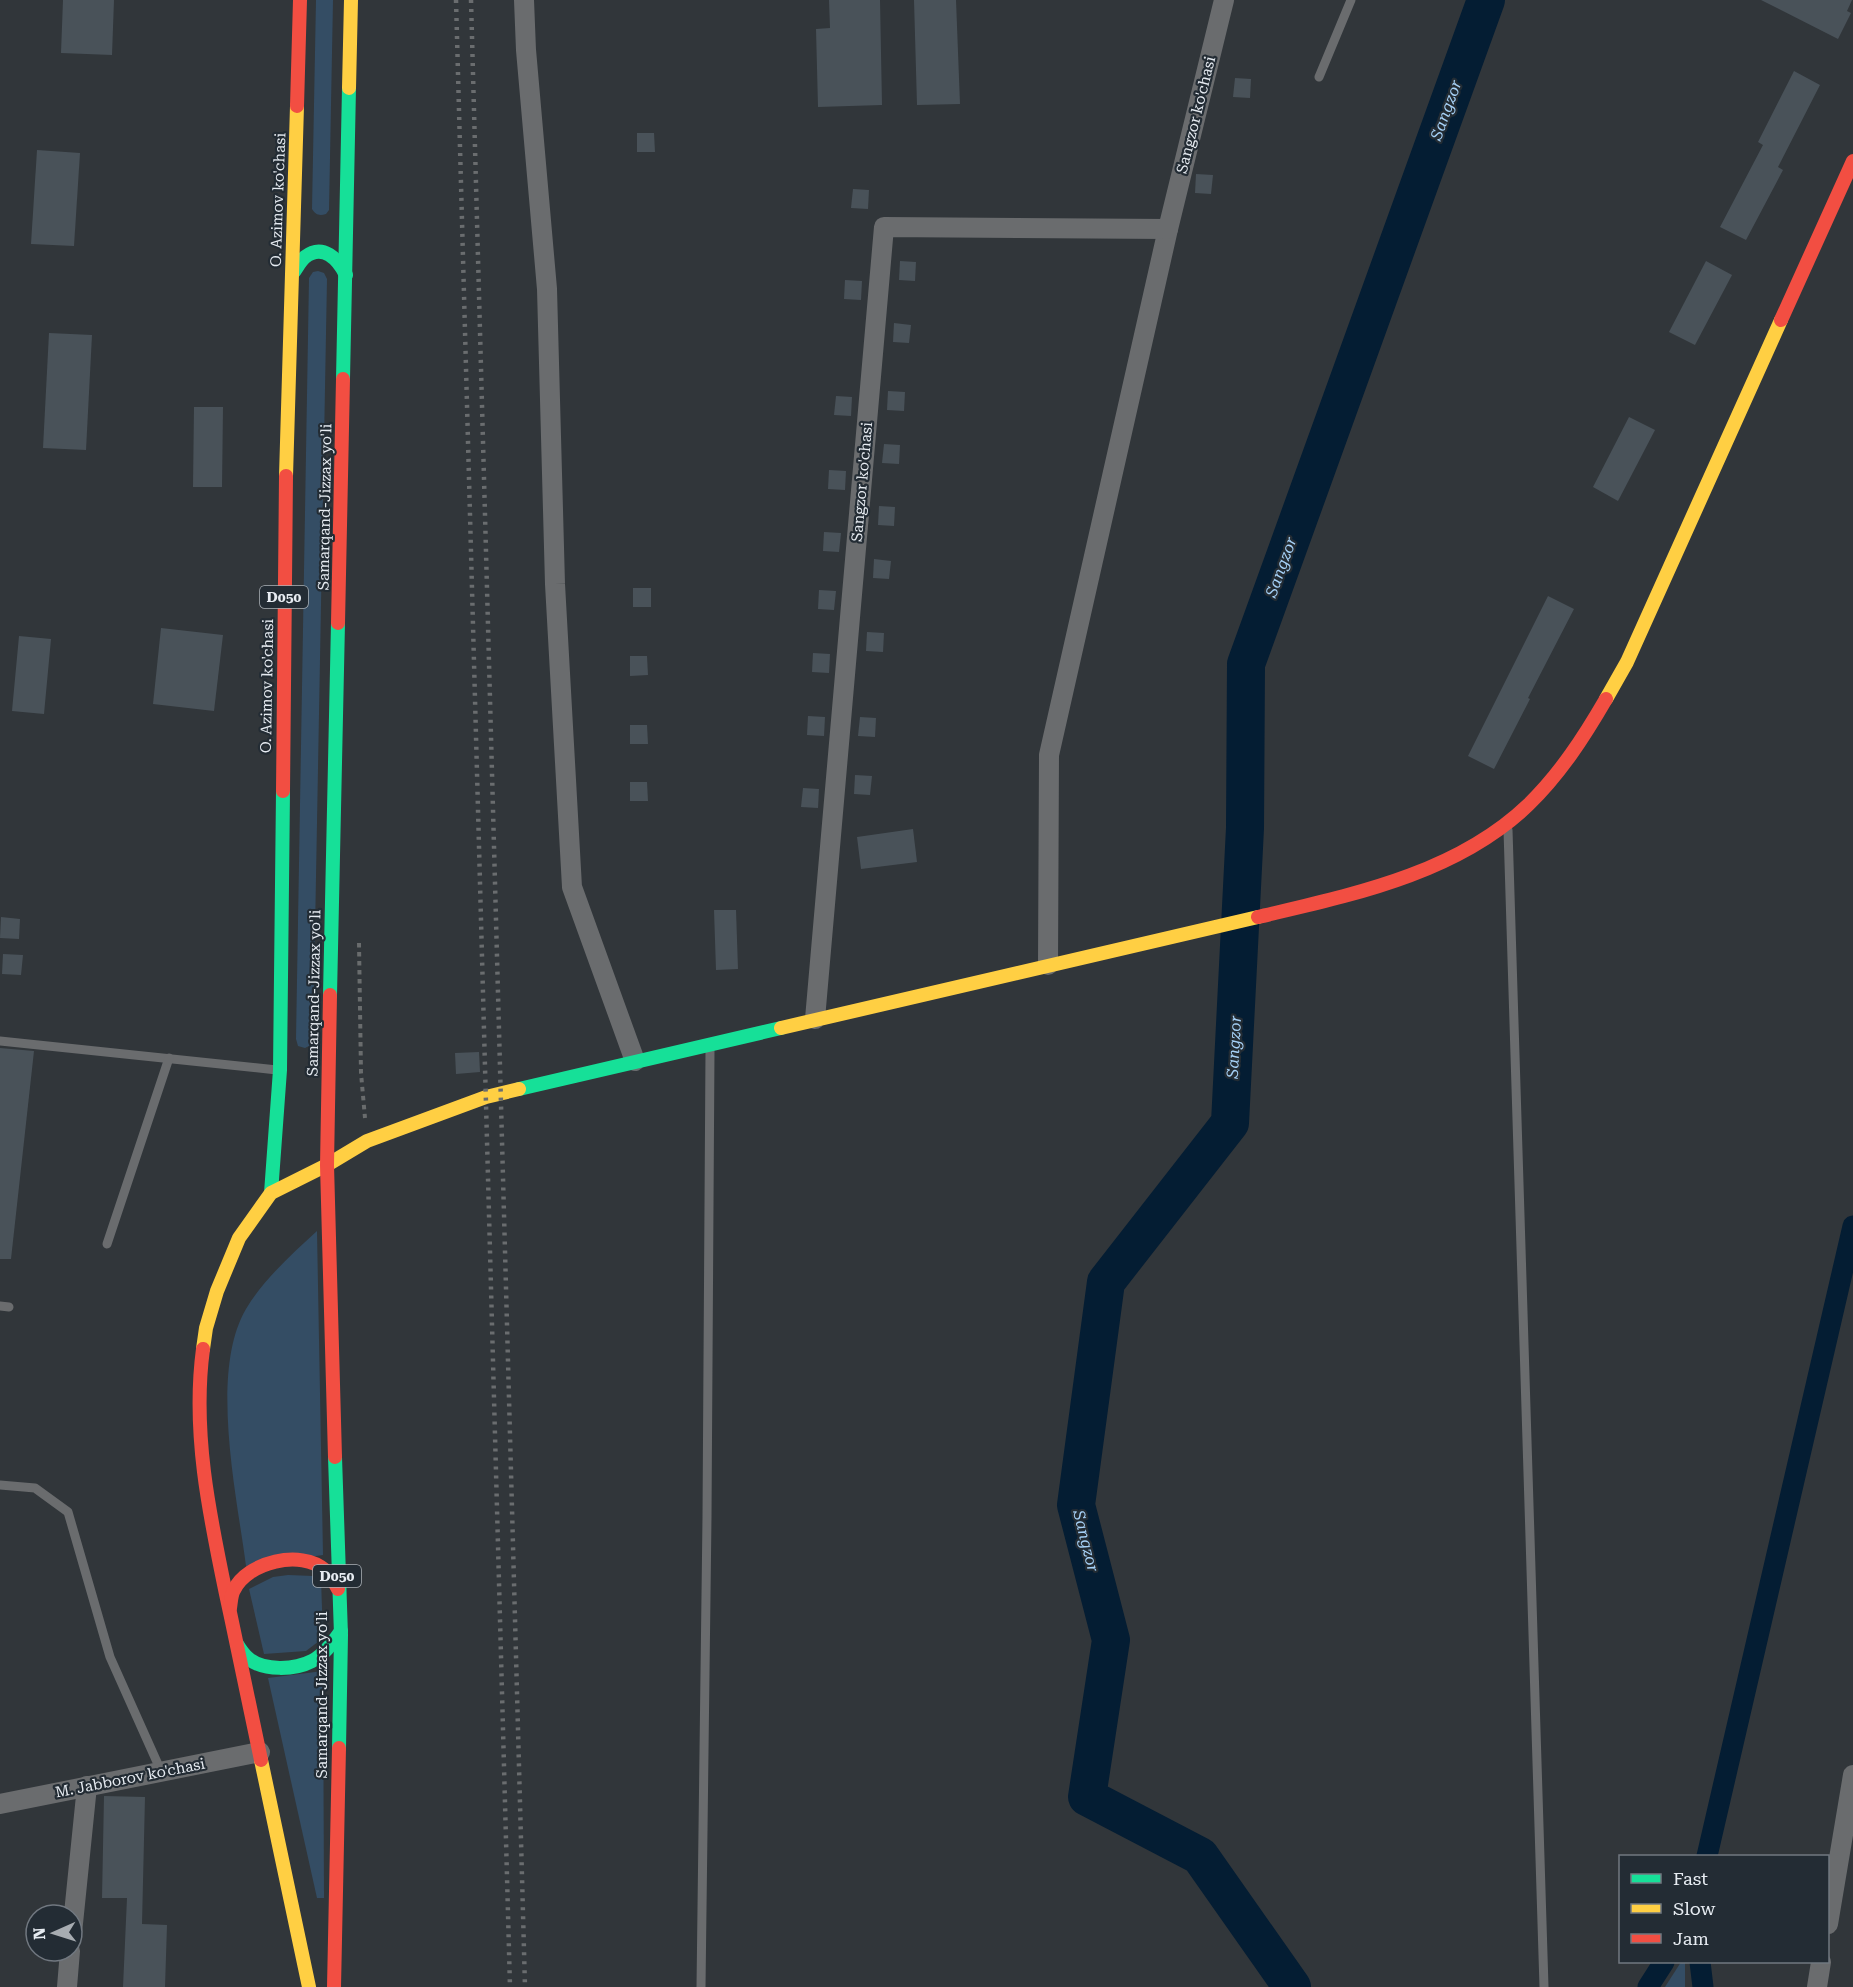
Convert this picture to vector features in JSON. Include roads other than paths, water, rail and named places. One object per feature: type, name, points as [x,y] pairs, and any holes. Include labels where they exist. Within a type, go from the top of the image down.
[{"type":"main road","name":"O. Azimov ko'chasi","points":[[271,1193],[280,1070],[285,514],[300,0]]},
{"type":"main road","name":"Samarqand-Jizzax yo'li","points":[[334,1987],[341,1631],[327,1165],[351,0]]},
{"type":"main road","points":[[309,1987],[207,1503],[200,1435],[201,1364],[206,1328],[216,1290],[239,1238],[271,1193],[327,1165],[367,1141],[486,1097],[1324,901],[1403,878],[1456,853],[1508,822],[1547,784],[1576,747],[1603,706],[1627,662],[1853,161]]},
{"type":"main road","points":[[293,273],[305,257],[320,251],[333,256],[346,275]]},
{"type":"main road","points":[[230,1608],[233,1591],[241,1580],[254,1569],[267,1564],[287,1561],[303,1562],[320,1567],[330,1575],[338,1589]]},
{"type":"main road","points":[[237,1644],[251,1661],[261,1665],[273,1667],[300,1664],[312,1661],[341,1631]]},
{"type":"street","points":[[524,0],[526,50],[547,289],[555,584],[572,887],[635,1061]]},
{"type":"street","name":"Sangzor ko'chasi","points":[[1048,966],[1049,755],[1168,229],[1224,0]]},
{"type":"street","name":"Sangzor ko'chasi","points":[[815,1020],[884,227],[1168,229]]},
{"type":"street","name":"M. Jabborov ko'chasi","points":[[0,1804],[260,1752]]},
{"type":"street","points":[[1829,1913],[1853,1775]]},
{"type":"street","points":[[75,1903],[87,1786]]},
{"type":"street","points":[[67,1987],[69,1963]]},
{"type":"street","points":[[1817,1987],[1821,1963]]},
{"type":"lane","points":[[1319,77],[1351,0]]},
{"type":"lane","points":[[1508,822],[1544,1987]]},
{"type":"lane","points":[[0,1041],[280,1070]]},
{"type":"lane","points":[[701,1987],[710,1044]]},
{"type":"lane","points":[[107,1244],[168,1058]]},
{"type":"lane","points":[[0,1485],[35,1488],[68,1512],[110,1657],[161,1771]]},
{"type":"waterway","name":"Sangzor","points":[[1292,1987],[1200,1856],[1087,1797],[1111,1640],[1076,1505],[1106,1282],[1230,1123],[1245,828],[1246,664],[1486,0]]},
{"type":"waterway","points":[[1707,1855],[1853,1226]]},
{"type":"waterway","points":[[1648,1987],[1663,1963]]},
{"type":"waterway","points":[[1700,1963],[1703,1987]]},
{"type":"railway","points":[[456,0],[510,1987]]},
{"type":"railway","points":[[471,0],[525,1987]]}]
